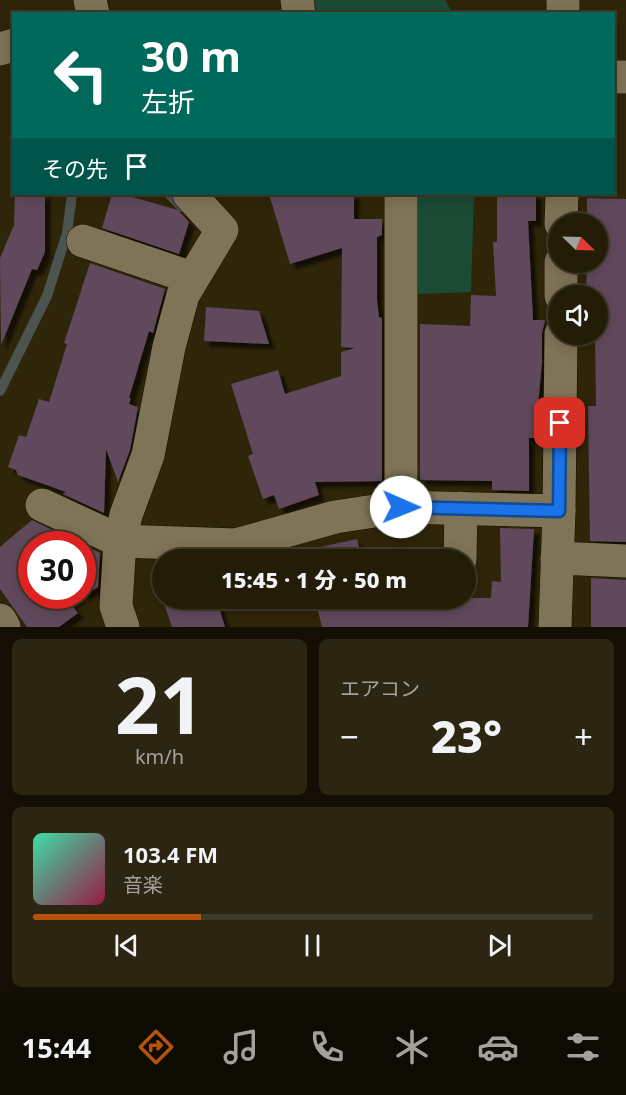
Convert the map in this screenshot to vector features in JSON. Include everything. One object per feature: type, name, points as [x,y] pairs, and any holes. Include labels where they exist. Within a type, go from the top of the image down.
[{"type":"street","points":[[123,627],[116,606],[120,541],[126,515],[148,454],[169,347],[183,295],[222,230],[190,195]]},
{"type":"street","points":[[401,195],[401,507]]},
{"type":"street","points":[[561,213],[562,195]]},
{"type":"street","points":[[83,241],[192,278]]},
{"type":"street","points":[[555,627],[561,345]]},
{"type":"street","points":[[42,504],[120,541],[236,545],[335,517],[401,507],[559,511]]},
{"type":"street","points":[[460,549],[461,508]]},
{"type":"street","points":[[557,558],[626,561]]},
{"type":"street","points":[[0,620],[4,627]]},
{"type":"green space","points":[[310,0],[445,0],[452,12],[312,12]]},
{"type":"green space","points":[[416,195],[474,195],[471,292],[418,294]]},
{"type":"building","points":[[15,195],[45,195],[45,252],[37,270],[32,269],[1,345],[0,258],[14,225]]},
{"type":"building","points":[[112,195],[126,195],[178,210],[189,222],[179,254],[102,228]]},
{"type":"building","points":[[269,195],[354,195],[354,219],[382,219],[382,235],[377,237],[377,300],[379,317],[382,318],[382,481],[315,482],[319,495],[279,509],[274,495],[263,499],[248,456],[253,454],[231,384],[278,370],[285,394],[341,376],[341,352],[355,348],[341,347],[342,248],[290,264]]},
{"type":"building","points":[[497,195],[536,195],[536,221],[528,221],[533,320],[545,320],[542,334],[542,362],[535,438],[529,438],[529,491],[492,490],[492,481],[420,480],[420,324],[470,326],[471,295],[496,296],[493,242],[497,242]]},
{"type":"building","points":[[587,198],[626,199],[626,542],[590,541],[588,406],[596,406],[595,345],[608,345],[608,285],[586,285],[587,273],[608,273],[608,213],[587,213]]},
{"type":"building","points":[[90,263],[165,289],[153,333],[149,331],[129,398],[131,398],[129,404],[138,407],[130,450],[118,482],[106,449],[104,513],[63,494],[66,492],[18,475],[16,470],[8,467],[19,435],[26,437],[39,399],[49,402],[67,344],[64,343]]},
{"type":"building","points":[[206,307],[259,311],[269,344],[204,341]]},
{"type":"building","points":[[32,520],[54,531],[19,531]]},
{"type":"building","points":[[500,528],[534,529],[528,627],[322,627],[318,609],[476,609],[476,598],[491,598],[492,581],[501,582]]},
{"type":"building","points":[[18,532],[18,609],[75,609],[78,613],[59,627],[27,627],[0,589],[0,547]]},
{"type":"building","points":[[357,539],[359,549],[311,549]]},
{"type":"building","points":[[96,551],[100,553],[98,587],[96,588]]},
{"type":"building","points":[[591,578],[626,580],[626,627],[591,627]]},
{"type":"building","points":[[166,609],[219,609],[225,627],[172,627]]},
{"type":"waterway","points":[[0,391],[47,296],[67,233],[72,195]]},
{"type":"waterway","points":[[170,195],[182,207]]},
{"type":"route","points":[[401,507],[559,511],[560,423]]}]
